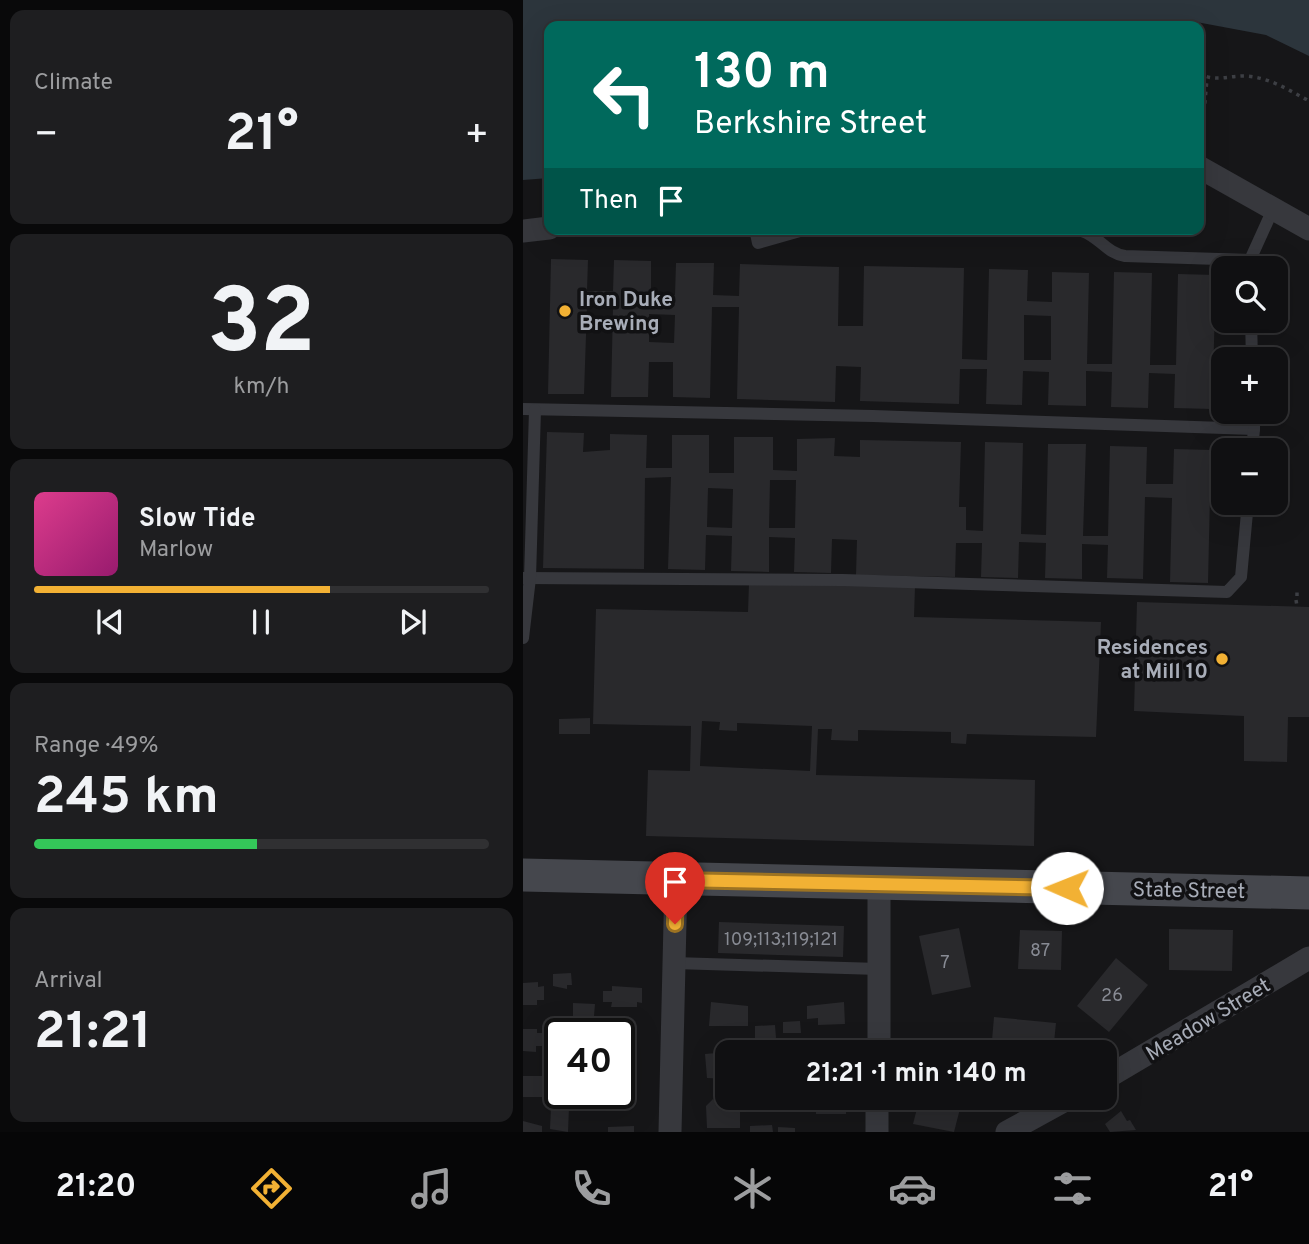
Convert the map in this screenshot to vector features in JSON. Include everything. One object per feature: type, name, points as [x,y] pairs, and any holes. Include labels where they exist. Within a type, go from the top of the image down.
[{"type":"street","points":[[1204,171],[1274,207],[1309,229]]},
{"type":"street","points":[[523,231],[544,229]]},
{"type":"street","name":"State Street","points":[[523,875],[1309,893]]},
{"type":"street","points":[[670,1132],[676,880]]},
{"type":"street","points":[[879,883],[879,1040]]},
{"type":"street","name":"Meadow Street","points":[[1117,1071],[1309,958]]},
{"type":"street","points":[[877,1132],[878,1110]]},
{"type":"street","points":[[1007,1132],[1047,1110]]},
{"type":"lane","points":[[1253,256],[1274,207]]},
{"type":"lane","points":[[757,235],[759,243],[786,235]]},
{"type":"lane","points":[[1093,235],[1108,250],[1125,256],[1211,262]]},
{"type":"lane","points":[[523,638],[527,578],[529,410],[873,416],[1254,429]]},
{"type":"lane","points":[[1253,438],[1254,424]]},
{"type":"lane","points":[[527,578],[843,580],[1227,592],[1241,577],[1247,515]]},
{"type":"lane","points":[[674,963],[879,969]]},
{"type":"path","points":[[1204,77],[1207,79],[1245,76],[1269,80],[1309,101]]},
{"type":"path","points":[[1204,112],[1207,79]]},
{"type":"path","points":[[1297,596],[1297,606]]},
{"type":"shaded area","points":[[523,0],[1309,0],[1309,56],[1266,35],[1204,23],[1204,21],[544,21],[544,178],[523,180]]},
{"type":"building","points":[[551,259],[588,260],[587,291],[613,291],[614,260],[651,261],[651,295],[675,295],[676,263],[714,263],[713,295],[739,296],[740,264],[839,267],[838,326],[863,326],[864,266],[964,268],[962,359],[987,360],[989,269],[1028,270],[1027,301],[1052,302],[1052,272],[1089,273],[1087,364],[1112,364],[1114,272],[1152,273],[1150,365],[1176,365],[1178,274],[1211,275],[1211,333],[1214,333],[1214,347],[1211,347],[1211,409],[1174,408],[1175,374],[1149,373],[1148,408],[1111,407],[1112,372],[1086,371],[1086,406],[1048,405],[1049,372],[1023,371],[1022,405],[986,404],[987,369],[960,369],[959,404],[860,401],[861,367],[836,366],[835,402],[737,399],[739,307],[712,307],[710,398],[673,397],[673,362],[649,362],[648,397],[611,397],[613,306],[587,306],[584,394],[548,394]],"holes":[[[649,314],[675,315],[674,343],[649,342]],[[1024,315],[1051,316],[1051,360],[1024,360]]]},
{"type":"building","points":[[547,432],[584,433],[583,452],[610,450],[610,434],[647,435],[646,468],[672,468],[672,435],[709,435],[709,473],[734,473],[734,437],[773,437],[773,470],[797,471],[797,439],[835,438],[834,456],[860,457],[860,440],[961,442],[959,507],[966,507],[966,530],[983,531],[985,442],[1023,443],[1021,534],[1046,535],[1048,444],[1086,444],[1083,536],[1108,536],[1110,446],[1147,447],[1146,484],[1173,484],[1174,449],[1211,450],[1208,583],[1170,582],[1172,498],[1145,497],[1143,579],[1107,578],[1108,545],[1082,544],[1082,579],[1045,578],[1046,543],[1019,542],[1018,578],[981,577],[982,543],[956,543],[955,577],[856,575],[857,540],[832,539],[831,573],[794,572],[795,538],[769,537],[769,572],[731,571],[732,536],[706,535],[705,570],[668,569],[671,477],[645,478],[644,569],[543,568]],"holes":[[[770,480],[796,480],[795,528],[769,528]],[[708,488],[733,489],[732,528],[707,527]]]},
{"type":"building","points":[[749,583],[915,587],[914,617],[1101,622],[1096,737],[967,734],[966,744],[951,743],[951,732],[858,730],[858,741],[831,740],[832,729],[818,729],[816,775],[1035,780],[1034,846],[646,836],[648,770],[690,771],[691,726],[593,724],[596,609],[748,612]],"holes":[[[702,721],[720,722],[719,730],[737,731],[737,723],[812,726],[810,771],[700,766]]]},
{"type":"building","name":"Residences at Mill 10","points":[[1137,602],[1309,607],[1309,717],[1288,717],[1287,762],[1244,761],[1244,716],[1134,711]]},
{"type":"building","points":[[590,718],[590,734],[559,734],[559,719]]},
{"type":"building","points":[[719,922],[844,926],[843,957],[718,953]]},
{"type":"building","points":[[959,928],[971,987],[932,995],[919,936]]},
{"type":"building","points":[[1169,929],[1233,930],[1232,971],[1169,970]]},
{"type":"building","points":[[1020,930],[1062,931],[1061,970],[1018,969]]},
{"type":"building","points":[[1116,958],[1148,985],[1109,1032],[1077,1006]]},
{"type":"building","points":[[571,973],[572,985],[567,985],[567,989],[553,986],[553,974]]},
{"type":"building","points":[[538,982],[538,987],[544,986],[544,1000],[537,1000],[537,1005],[523,1005],[523,983]]},
{"type":"building","points":[[612,986],[642,988],[642,1003],[637,1002],[637,1007],[611,1007],[612,1002],[603,1002],[603,991],[612,991]]},
{"type":"building","points":[[711,1002],[748,1006],[748,1026],[709,1026]]},
{"type":"building","points":[[844,1002],[845,1024],[818,1025],[818,1018],[807,1019],[807,1006]]},
{"type":"building","points":[[573,1003],[595,1004],[594,1016],[573,1016]]},
{"type":"building","points":[[994,1017],[1056,1023],[1054,1040],[992,1040]]},
{"type":"building","points":[[800,1021],[801,1033],[783,1033],[783,1022]]},
{"type":"building","points":[[775,1025],[776,1038],[755,1039],[755,1026]]},
{"type":"building","points":[[523,1029],[537,1029],[537,1033],[542,1033],[542,1046],[536,1046],[536,1052],[523,1051]]},
{"type":"building","points":[[635,1030],[637,1030],[636,1052]]},
{"type":"building","points":[[715,1053],[715,1078],[707,1078],[705,1054]]},
{"type":"building","points":[[523,1076],[542,1076],[542,1097],[523,1097]]},
{"type":"building","points":[[713,1099],[715,1110],[740,1110],[740,1128],[707,1128],[706,1106]]},
{"type":"building","points":[[551,1109],[569,1109],[568,1132],[550,1129]]},
{"type":"building","points":[[816,1110],[846,1110],[846,1114],[816,1114]]},
{"type":"building","points":[[917,1110],[960,1110],[954,1132],[913,1124]]},
{"type":"building","points":[[1121,1111],[1136,1130],[1110,1132],[1105,1124]]},
{"type":"building","points":[[523,1121],[542,1126],[542,1132],[523,1132]]},
{"type":"building","points":[[772,1125],[773,1132],[750,1132],[750,1126]]},
{"type":"building","points":[[634,1126],[634,1132],[608,1132],[608,1127]]},
{"type":"building","points":[[778,1127],[795,1128],[795,1132],[778,1132]]},
{"type":"place","name":"Iron Duke Brewing","points":[[565,311]]},
{"type":"place","name":"Residences at Mill 10","points":[[1222,659]]},
{"type":"route","points":[[675,924],[676,880],[1067,888]]}]
